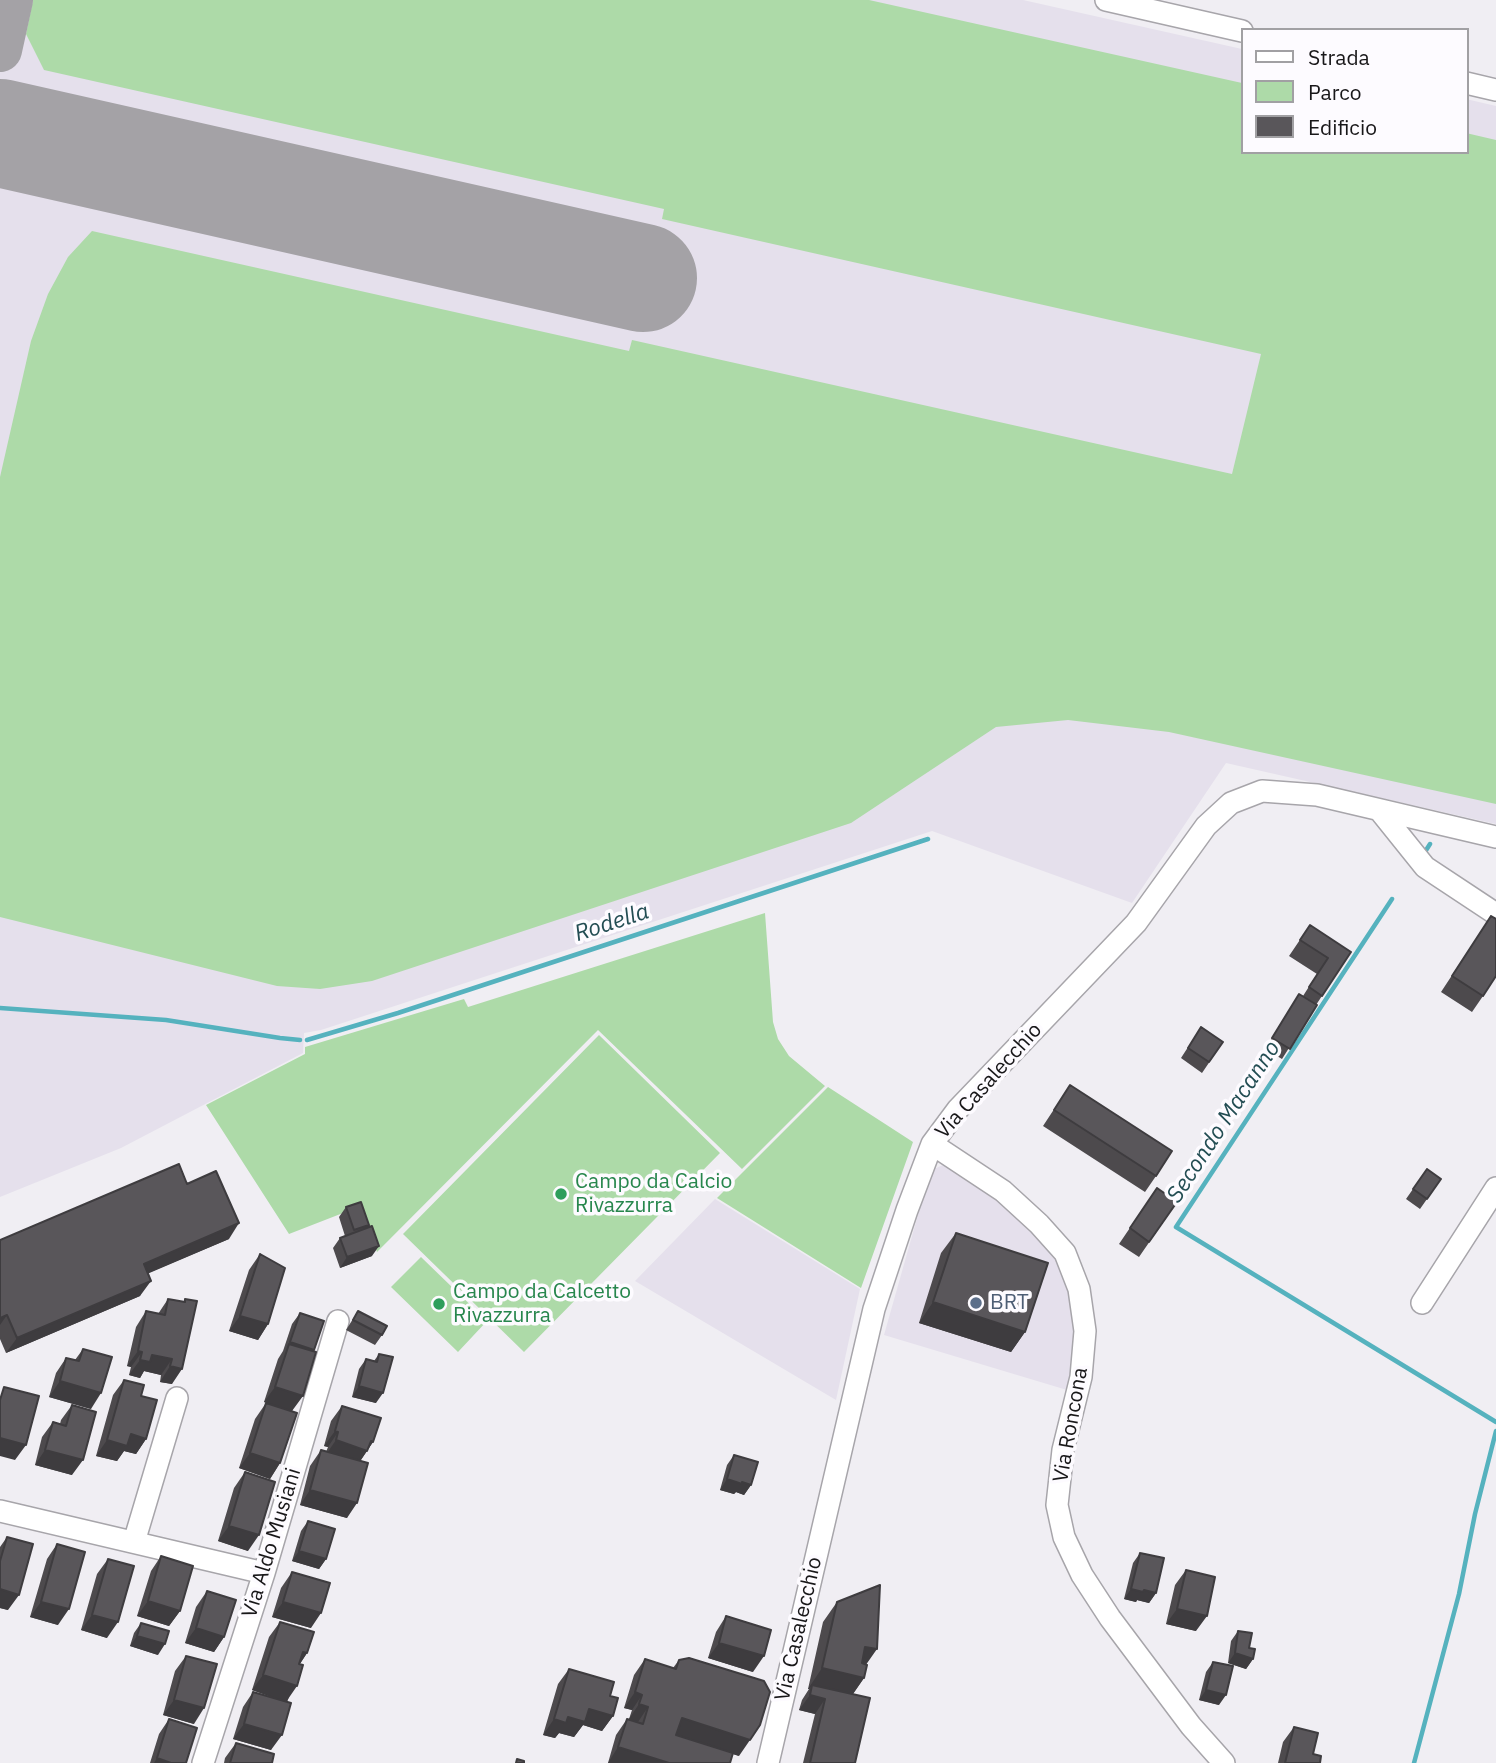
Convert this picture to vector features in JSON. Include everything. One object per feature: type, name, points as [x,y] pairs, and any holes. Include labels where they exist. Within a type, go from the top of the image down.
[{"type":"street","points":[[1106,0],[1240,32]]},
{"type":"street","points":[[1468,83],[1496,90]]},
{"type":"street","name":"Via Casalecchio","points":[[768,1763],[874,1309],[932,1144],[958,1109],[1136,923],[1206,826],[1231,803],[1262,791],[1317,795],[1496,837]]},
{"type":"street","points":[[1380,811],[1425,867],[1496,914]]},
{"type":"street","name":"Via Roncona","points":[[932,1144],[1003,1191],[1039,1224],[1065,1253],[1079,1289],[1085,1331],[1081,1377],[1063,1450],[1057,1505],[1064,1537],[1082,1575],[1110,1618],[1191,1726],[1224,1763]]},
{"type":"street","points":[[1422,1303],[1496,1188]]},
{"type":"street","name":"Via Aldo Musiani","points":[[203,1763],[264,1573],[338,1321]]},
{"type":"street","points":[[134,1542],[177,1398]]},
{"type":"street","points":[[0,1511],[264,1573]]},
{"type":"shaded area","points":[[0,0],[1023,0],[1240,49],[1240,154],[1468,154],[1468,99],[1496,106],[1496,824],[1226,763],[1132,903],[932,831],[321,1030],[304,1033],[303,1053],[121,1148],[0,1197]]},
{"type":"shaded area","points":[[943,1165],[953,1167],[978,1182],[1036,1232],[1057,1260],[1069,1292],[1075,1331],[1073,1370],[1067,1390],[884,1335],[929,1176],[934,1169]]},
{"type":"shaded area","points":[[715,1199],[860,1289],[836,1400],[635,1281]]},
{"type":"green space","points":[[33,0],[869,0],[1240,83],[1240,154],[1468,154],[1468,133],[1496,140],[1496,804],[1169,732],[1068,720],[996,727],[851,823],[372,981],[320,989],[277,986],[0,917],[0,477],[31,341],[48,294],[68,257],[92,231],[629,351],[632,340],[1232,474],[1261,354],[662,219],[664,209],[44,70],[26,34]]},
{"type":"green space","points":[[765,913],[773,1022],[778,1039],[789,1056],[825,1086],[742,1169],[598,1030],[377,1252],[361,1206],[289,1234],[206,1105],[305,1054],[305,1047],[464,999],[468,1007]]},
{"type":"green space","name":"Campo da Calcio Rivazzurra","points":[[599,1035],[720,1153],[524,1352],[403,1234]]},
{"type":"green space","points":[[828,1087],[913,1142],[861,1288],[717,1198]]},
{"type":"green space","name":"Campo da Calcetto Rivazzurra","points":[[421,1257],[487,1321],[458,1352],[391,1287]]},
{"type":"building","points":[[1491,916],[1496,919],[1496,976],[1483,996],[1452,976]]},
{"type":"building","points":[[1310,925],[1351,952],[1322,996],[1309,987],[1328,958],[1300,940]]},
{"type":"building","points":[[1299,994],[1317,1005],[1290,1049],[1272,1038]]},
{"type":"building","points":[[1201,1027],[1223,1042],[1209,1062],[1188,1048]]},
{"type":"building","points":[[1070,1085],[1172,1151],[1156,1176],[1054,1110]]},
{"type":"building","points":[[179,1164],[187,1184],[216,1171],[239,1223],[144,1264],[151,1281],[17,1338],[7,1315],[0,1318],[0,1240]]},
{"type":"building","points":[[1427,1169],[1441,1179],[1427,1199],[1413,1189]]},
{"type":"building","points":[[1157,1188],[1177,1202],[1149,1242],[1130,1228]]},
{"type":"building","points":[[361,1202],[369,1225],[354,1230],[346,1207]]},
{"type":"building","points":[[372,1226],[379,1246],[347,1257],[340,1238]]},
{"type":"building","name":"BRT","points":[[956,1233],[1048,1263],[1025,1332],[933,1302]]},
{"type":"building","points":[[260,1254],[285,1268],[268,1324],[240,1316]]},
{"type":"building","points":[[168,1299],[197,1301],[182,1369],[170,1366],[172,1359],[152,1355],[150,1362],[140,1360],[142,1352],[138,1351],[146,1311],[165,1315]]},
{"type":"building","points":[[358,1311],[387,1326],[382,1335],[353,1320]]},
{"type":"building","points":[[300,1313],[324,1321],[314,1350],[290,1342]]},
{"type":"building","points":[[289,1344],[316,1352],[303,1396],[275,1387]]},
{"type":"building","points":[[83,1349],[112,1357],[101,1393],[60,1381],[66,1358],[79,1361]]},
{"type":"building","points":[[379,1354],[393,1357],[383,1393],[359,1386],[366,1359],[377,1362]]},
{"type":"building","points":[[124,1380],[144,1385],[141,1396],[157,1400],[146,1439],[131,1434],[127,1446],[107,1440]]},
{"type":"building","points":[[4,1387],[39,1396],[26,1445],[0,1438],[0,1400]]},
{"type":"building","points":[[266,1403],[297,1413],[280,1463],[250,1453]]},
{"type":"building","points":[[72,1405],[96,1412],[83,1460],[45,1450],[53,1422],[66,1426]]},
{"type":"building","points":[[342,1406],[381,1418],[367,1451],[336,1440],[338,1432],[335,1431]]},
{"type":"building","points":[[321,1450],[368,1463],[357,1503],[310,1490]]},
{"type":"building","points":[[734,1455],[758,1462],[751,1485],[727,1479]]},
{"type":"building","points":[[245,1472],[275,1482],[259,1535],[229,1526]]},
{"type":"building","points":[[308,1521],[335,1529],[326,1559],[299,1551]]},
{"type":"building","points":[[7,1537],[33,1544],[19,1595],[0,1589],[0,1561]]},
{"type":"building","points":[[57,1544],[85,1552],[69,1609],[41,1602]]},
{"type":"building","points":[[1140,1553],[1164,1558],[1156,1593],[1131,1589]]},
{"type":"building","points":[[161,1556],[193,1566],[180,1611],[148,1601]]},
{"type":"building","points":[[108,1559],[134,1566],[118,1622],[92,1615]]},
{"type":"building","points":[[1186,1570],[1215,1577],[1207,1616],[1177,1609]]},
{"type":"building","points":[[292,1572],[330,1583],[321,1613],[283,1602]]},
{"type":"building","points":[[880,1585],[877,1649],[865,1647],[862,1663],[867,1665],[864,1678],[822,1668],[837,1602]]},
{"type":"building","points":[[207,1591],[236,1600],[224,1637],[196,1628]]},
{"type":"building","points":[[726,1616],[771,1630],[764,1656],[719,1643]]},
{"type":"building","points":[[280,1622],[314,1632],[307,1653],[303,1652],[299,1664],[303,1665],[297,1686],[263,1675]]},
{"type":"building","points":[[141,1623],[169,1631],[165,1644],[137,1636]]},
{"type":"building","points":[[1238,1631],[1252,1633],[1249,1648],[1255,1649],[1253,1659],[1235,1653]]},
{"type":"building","points":[[186,1656],[217,1664],[204,1708],[174,1700]]},
{"type":"building","points":[[689,1658],[764,1681],[770,1692],[760,1725],[750,1740],[682,1718],[676,1735],[733,1753],[730,1763],[669,1763],[618,1747],[627,1719],[643,1724],[648,1707],[639,1704],[642,1695],[635,1692],[645,1659],[676,1669],[679,1660]]},
{"type":"building","points":[[1213,1662],[1233,1666],[1226,1695],[1206,1690]]},
{"type":"building","points":[[569,1669],[614,1682],[610,1696],[618,1698],[613,1716],[589,1709],[585,1722],[568,1717],[566,1723],[554,1719]]},
{"type":"building","points":[[812,1685],[870,1698],[855,1763],[810,1763],[825,1699],[810,1695]]},
{"type":"building","points":[[253,1692],[291,1703],[282,1735],[244,1724]]},
{"type":"building","points":[[169,1719],[197,1728],[186,1763],[171,1763],[157,1758]]},
{"type":"building","points":[[1294,1727],[1318,1733],[1313,1754],[1321,1756],[1320,1763],[1285,1763]]},
{"type":"building","points":[[236,1743],[274,1754],[272,1763],[230,1763]]},
{"type":"waterway","name":"Rodella","points":[[307,1040],[398,1013],[928,839]]},
{"type":"waterway","name":"Secondo Macanno","points":[[1423,855],[1430,844]]},
{"type":"waterway","name":"Secondo Macanno","points":[[1392,899],[1176,1227],[1496,1422]]},
{"type":"waterway","name":"Rodella","points":[[0,1008],[166,1020],[300,1040]]},
{"type":"waterway","name":"Secondo Macanno","points":[[1414,1763],[1459,1594],[1475,1514],[1496,1431]]},
{"type":"taxiway","points":[[0,50],[11,0]]},
{"type":"runway","points":[[0,133],[643,278]]},
{"type":"place","name":"Campo da Calcio Rivazzurra","points":[[561,1194]]},
{"type":"place","name":"BRT","points":[[976,1303]]},
{"type":"place","name":"Campo da Calcetto Rivazzurra","points":[[439,1304]]}]
